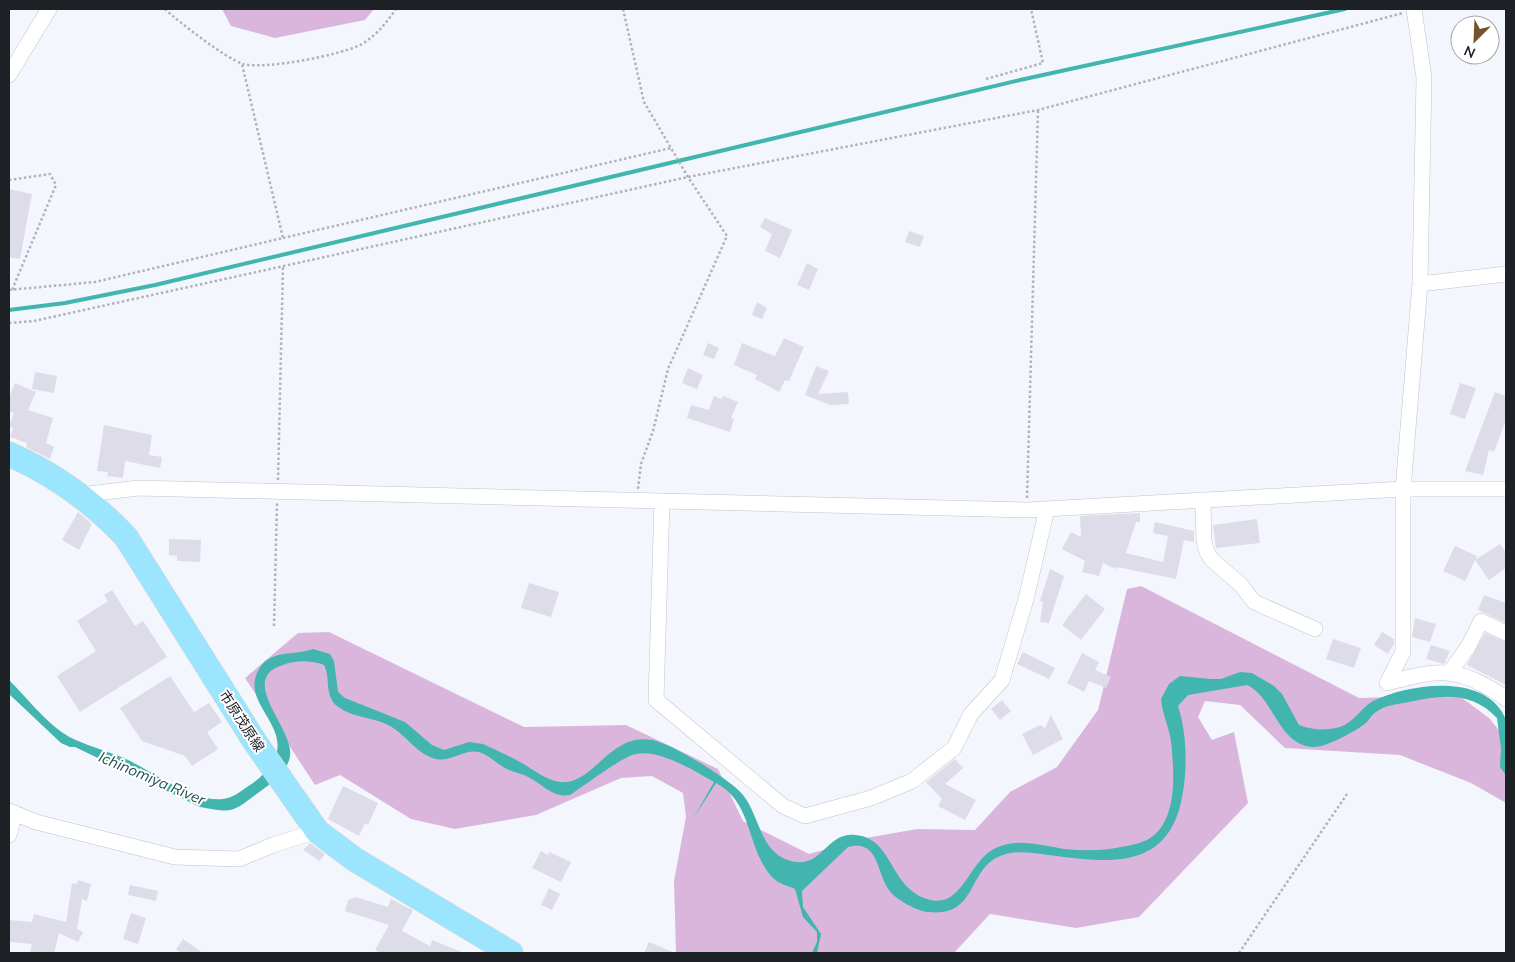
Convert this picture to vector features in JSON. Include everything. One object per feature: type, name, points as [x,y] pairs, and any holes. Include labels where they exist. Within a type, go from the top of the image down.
[{"type":"main road","name":"市原茂原線","points":[[9,454],[81,494],[103,512],[126,537],[255,742],[315,828],[354,859],[512,953]]},
{"type":"street","points":[[9,75],[49,9]]},
{"type":"street","points":[[1414,9],[1424,78],[1420,284],[1403,489],[1404,652],[1388,683],[1431,672],[1450,672],[1474,679],[1506,699]]},
{"type":"street","points":[[1420,284],[1506,274]]},
{"type":"street","points":[[81,494],[138,488],[1026,510],[1403,489],[1506,489]]},
{"type":"street","points":[[1203,500],[1204,541],[1207,552],[1212,560],[1241,585],[1254,602],[1315,629]]},
{"type":"street","points":[[662,501],[656,700],[783,806],[805,816],[871,798],[912,781],[954,748],[971,714],[1002,680],[1024,606],[1047,509]]},
{"type":"street","points":[[1450,672],[1468,647],[1481,621],[1506,633]]},
{"type":"street","points":[[9,835],[12,812],[36,822],[175,857],[239,859],[315,828]]},
{"type":"path","points":[[165,9],[195,34],[242,64],[270,66],[337,52],[361,44],[384,27],[396,9]]},
{"type":"path","points":[[623,9],[644,102],[688,177],[727,236],[668,369],[653,432],[641,464],[636,500]]},
{"type":"path","points":[[986,78],[1043,63],[1031,9]]},
{"type":"path","points":[[9,323],[34,321],[283,264],[688,177],[1038,110],[1414,9]]},
{"type":"path","points":[[242,64],[283,238]]},
{"type":"path","points":[[1026,510],[1038,110]]},
{"type":"path","points":[[9,180],[50,174],[56,185],[11,290],[96,282],[671,148]]},
{"type":"path","points":[[274,626],[283,264]]},
{"type":"path","points":[[1239,953],[1347,794]]},
{"type":"shaded area","points":[[222,9],[374,9],[365,20],[275,38],[231,26]]},
{"type":"shaded area","points":[[1141,586],[1359,698],[1458,695],[1489,718],[1506,739],[1506,803],[1471,783],[1400,755],[1285,748],[1240,705],[1205,701],[1198,717],[1212,740],[1234,732],[1248,803],[1139,917],[1076,928],[990,914],[954,953],[676,953],[674,881],[686,817],[683,793],[652,776],[621,778],[536,815],[455,829],[411,819],[340,775],[315,785],[245,678],[298,633],[329,632],[524,727],[626,725],[718,769],[743,821],[809,854],[866,838],[917,829],[975,830],[1010,792],[1057,767],[1098,710],[1127,589]]},
{"type":"water","name":"Ichinomiya River","points":[[313,649],[330,654],[334,661],[338,692],[345,698],[405,722],[432,745],[444,750],[469,742],[483,744],[522,763],[545,777],[560,782],[573,781],[584,775],[617,748],[630,742],[645,739],[662,743],[705,766],[737,789],[748,802],[769,846],[783,858],[796,862],[806,862],[844,836],[855,835],[868,838],[878,845],[907,886],[917,894],[931,900],[942,900],[951,896],[959,889],[988,852],[1006,844],[1023,843],[1071,850],[1100,850],[1134,844],[1153,836],[1167,817],[1173,792],[1171,741],[1161,699],[1169,684],[1180,676],[1221,679],[1240,672],[1252,673],[1274,686],[1282,694],[1299,725],[1319,729],[1330,729],[1345,725],[1373,701],[1388,695],[1426,686],[1466,688],[1483,694],[1497,705],[1506,720],[1506,775],[1500,767],[1501,749],[1497,718],[1487,709],[1466,699],[1444,697],[1387,706],[1349,734],[1334,742],[1314,747],[1302,745],[1292,739],[1264,700],[1247,685],[1188,695],[1178,706],[1184,731],[1186,758],[1182,798],[1170,830],[1158,844],[1143,854],[1107,860],[1025,852],[1003,855],[991,861],[983,870],[964,900],[956,907],[944,912],[918,910],[896,898],[885,883],[871,852],[866,848],[858,846],[848,847],[802,891],[803,907],[821,934],[817,953],[812,953],[817,942],[817,932],[803,917],[795,889],[774,879],[764,865],[757,853],[743,813],[737,802],[728,791],[716,783],[693,819],[714,782],[666,758],[645,753],[630,756],[613,765],[570,795],[559,795],[478,752],[466,753],[442,760],[430,757],[390,726],[349,713],[337,706],[330,697],[324,665],[308,661],[298,661],[288,663],[270,672],[265,681],[266,693],[289,745],[289,762],[273,782],[242,804],[231,810],[219,810],[200,807],[75,747],[61,743],[9,694],[9,680],[35,708],[69,737],[126,759],[186,791],[212,799],[223,799],[237,794],[259,778],[270,766],[277,751],[277,740],[274,730],[258,701],[255,691],[255,680],[259,669],[270,658]]},
{"type":"building","points":[[9,189],[32,194],[20,259],[9,257]]},
{"type":"building","points":[[765,218],[792,230],[780,258],[765,251],[772,234],[760,227]]},
{"type":"building","points":[[909,231],[924,236],[920,247],[905,242]]},
{"type":"building","points":[[807,263],[818,269],[809,290],[797,285]]},
{"type":"building","points":[[757,302],[767,308],[762,319],[752,315]]},
{"type":"building","points":[[784,338],[804,347],[789,381],[785,380],[779,392],[755,379],[757,375],[734,365],[742,343],[775,356]]},
{"type":"building","points":[[708,343],[719,348],[714,359],[703,355]]},
{"type":"building","points":[[816,366],[829,371],[818,394],[848,392],[849,404],[830,405],[805,395]]},
{"type":"building","points":[[688,368],[703,375],[697,389],[682,383]]},
{"type":"building","points":[[35,372],[57,376],[54,393],[32,389]]},
{"type":"building","points":[[15,383],[36,392],[28,410],[53,418],[46,443],[54,447],[50,459],[26,447],[27,443],[10,437],[13,428],[9,426],[14,413],[9,411],[9,398]]},
{"type":"building","points":[[1460,383],[1476,388],[1465,419],[1450,414]]},
{"type":"building","points":[[1495,392],[1506,396],[1506,420],[1494,452],[1489,450],[1483,475],[1465,471]]},
{"type":"building","points":[[714,396],[721,399],[723,396],[738,402],[731,418],[734,419],[730,432],[687,418],[691,405],[709,410]]},
{"type":"building","points":[[104,425],[152,435],[149,455],[162,457],[160,468],[125,461],[123,478],[107,476],[108,472],[97,471]]},
{"type":"building","points":[[78,512],[92,524],[79,550],[62,540]]},
{"type":"building","points":[[1140,513],[1140,522],[1136,522],[1126,553],[1163,562],[1168,536],[1153,533],[1155,522],[1194,531],[1194,542],[1184,540],[1176,579],[1117,567],[1116,569],[1103,563],[1099,576],[1082,572],[1085,561],[1062,549],[1071,532],[1081,537],[1080,516]]},
{"type":"building","points":[[1257,519],[1260,543],[1216,548],[1213,525]]},
{"type":"building","points":[[169,539],[201,540],[200,562],[177,561],[177,556],[169,555]]},
{"type":"building","points":[[1500,544],[1506,553],[1506,568],[1489,580],[1475,560]]},
{"type":"building","points":[[1455,546],[1477,556],[1465,581],[1443,571]]},
{"type":"building","points":[[1050,569],[1064,576],[1049,623],[1040,622],[1043,602],[1040,601]]},
{"type":"building","points":[[529,583],[559,592],[551,617],[521,608]]},
{"type":"building","points":[[112,590],[135,626],[143,621],[167,657],[80,712],[57,676],[96,651],[77,621],[108,601],[104,595]]},
{"type":"building","points":[[1086,594],[1105,609],[1081,640],[1062,625]]},
{"type":"building","points":[[1484,595],[1506,603],[1506,623],[1478,610]]},
{"type":"building","points":[[1415,618],[1436,624],[1430,642],[1412,637]]},
{"type":"building","points":[[1382,632],[1394,639],[1394,644],[1388,654],[1374,645]]},
{"type":"building","points":[[1485,633],[1506,642],[1506,685],[1467,665]]},
{"type":"building","points":[[1333,639],[1361,648],[1354,668],[1326,659]]},
{"type":"building","points":[[1431,645],[1450,651],[1444,664],[1426,659]]},
{"type":"building","points":[[1023,652],[1055,668],[1049,679],[1017,664]]},
{"type":"building","points":[[1082,653],[1099,662],[1095,670],[1111,677],[1106,688],[1089,681],[1084,692],[1067,683]]},
{"type":"building","points":[[170,676],[194,712],[209,703],[222,722],[207,732],[218,749],[192,766],[185,756],[142,741],[120,708]]},
{"type":"building","points":[[1002,700],[1011,711],[1000,720],[991,709]]},
{"type":"building","points":[[1051,715],[1063,739],[1033,755],[1022,734],[1040,725],[1045,728]]},
{"type":"building","points":[[955,759],[963,768],[945,784],[976,800],[965,820],[938,806],[942,799],[926,782]]},
{"type":"building","points":[[343,786],[378,803],[368,825],[365,823],[359,836],[328,819]]},
{"type":"building","points":[[310,843],[325,854],[320,861],[303,850]]},
{"type":"building","points":[[541,851],[548,855],[549,852],[571,862],[561,882],[532,868]]},
{"type":"building","points":[[78,880],[91,884],[87,901],[82,899],[77,929],[83,932],[78,942],[59,933],[54,953],[30,953],[32,944],[9,942],[9,920],[32,922],[34,914],[66,922],[72,883],[77,884]]},
{"type":"building","points":[[130,885],[158,891],[156,901],[128,895]]},
{"type":"building","points":[[549,888],[560,894],[552,910],[541,905]]},
{"type":"building","points":[[356,897],[388,907],[391,899],[413,910],[402,931],[430,946],[432,940],[464,953],[381,953],[375,950],[389,925],[345,911],[348,900]]},
{"type":"building","points":[[131,913],[146,918],[138,944],[123,939]]},
{"type":"building","points":[[183,939],[203,953],[181,953],[176,949]]},
{"type":"building","points":[[649,942],[675,953],[644,953]]},
{"type":"waterway","points":[[9,310],[65,303],[155,285],[1020,80],[1345,9]]}]
